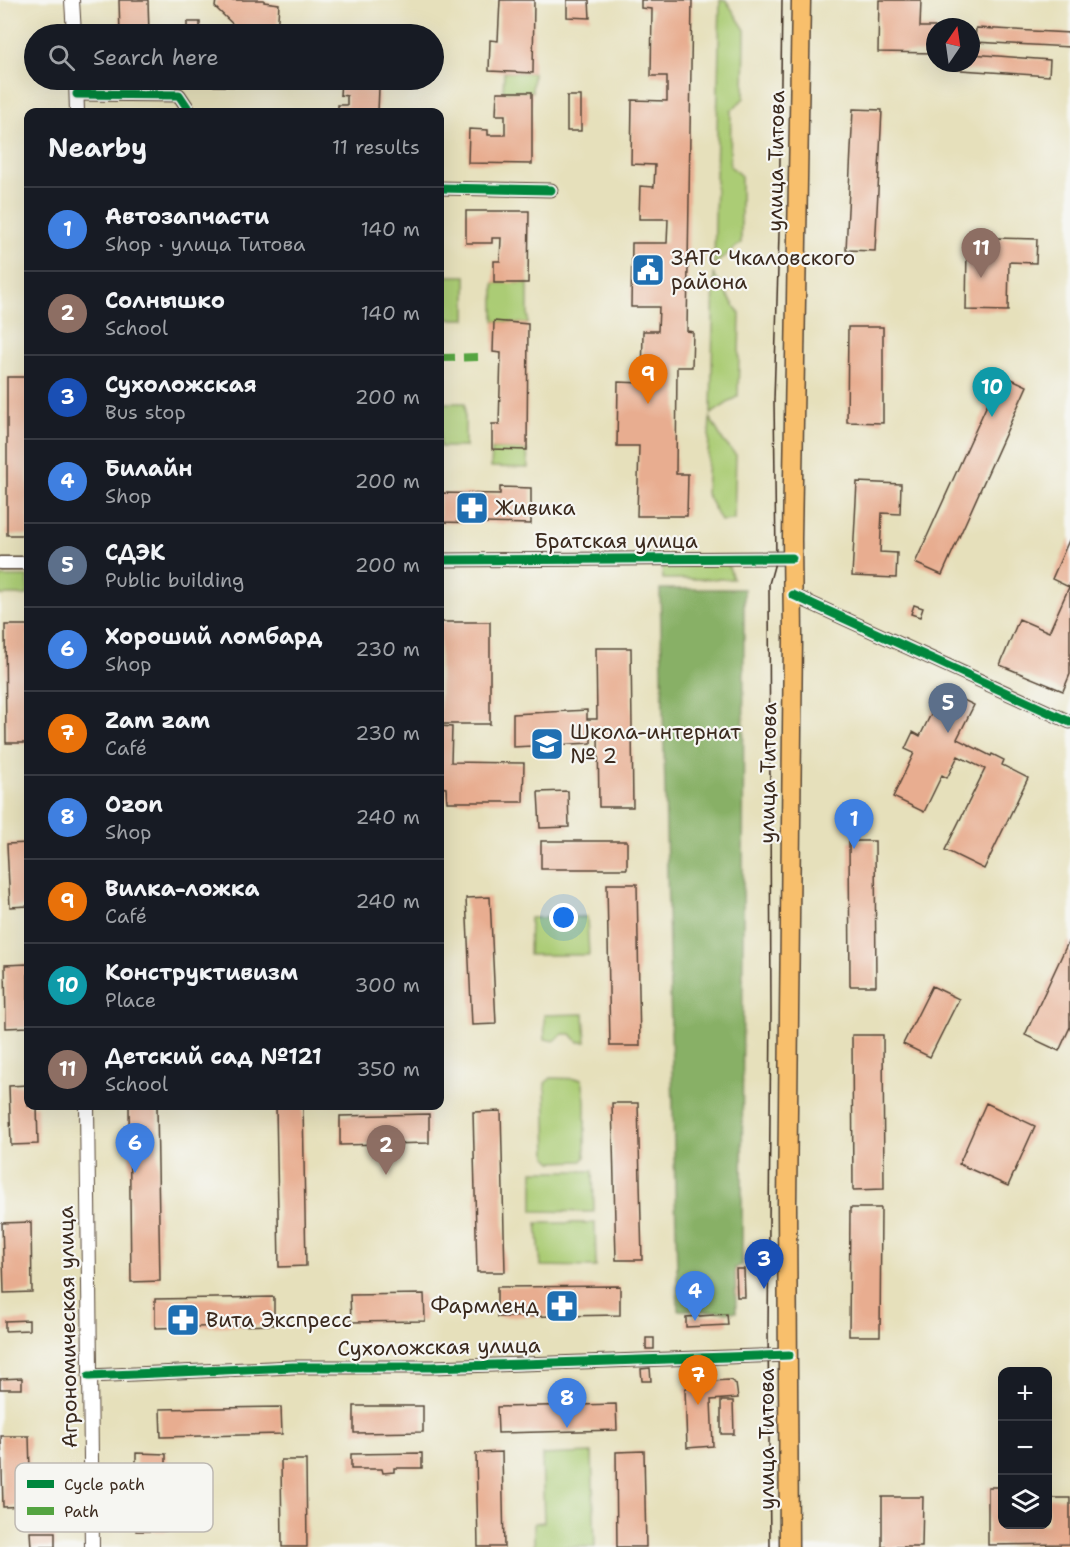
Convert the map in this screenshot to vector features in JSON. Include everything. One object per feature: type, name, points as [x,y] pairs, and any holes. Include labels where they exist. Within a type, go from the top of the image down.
[{"type":"main road","name":"улица Титова","points":[[789,1547],[787,1205],[792,558],[801,0]]},
{"type":"street","points":[[72,0],[73,24]]},
{"type":"street","points":[[77,90],[77,108]]},
{"type":"street","points":[[77,94],[179,95],[187,108]]},
{"type":"street","points":[[444,188],[551,190]]},
{"type":"street","name":"Братская улица","points":[[444,560],[792,558]]},
{"type":"street","points":[[0,563],[24,563]]},
{"type":"street","points":[[793,595],[1070,722]]},
{"type":"street","name":"Агрономическая улица","points":[[87,1110],[91,1463]]},
{"type":"street","name":"Сухоложская улица","points":[[89,1376],[292,1367],[432,1367],[789,1355]]},
{"type":"street","name":"Агрономическая улица","points":[[92,1532],[92,1547]]},
{"type":"green space","points":[[720,0],[726,0],[745,30],[744,98],[731,111],[730,166],[741,176],[741,243],[714,265]]},
{"type":"green space","points":[[504,72],[533,73],[532,92],[503,92]]},
{"type":"green space","points":[[714,275],[740,314],[738,396],[711,414]]},
{"type":"green space","points":[[444,276],[466,276],[466,319],[444,319]]},
{"type":"green space","points":[[494,283],[528,283],[528,324],[494,321]]},
{"type":"green space","points":[[444,403],[465,403],[465,447],[444,447]]},
{"type":"green space","points":[[710,418],[724,442],[736,455],[734,520],[721,521],[706,493]]},
{"type":"green space","points":[[492,449],[527,450],[528,468],[491,467]]},
{"type":"green space","points":[[668,563],[728,564],[733,579],[663,579],[662,569]]},
{"type":"green space","points":[[0,577],[24,577],[24,595],[0,595]]},
{"type":"green space","points":[[660,589],[744,589],[742,1265],[735,1268],[736,1312],[678,1310]]},
{"type":"green space","points":[[587,917],[589,955],[529,955],[530,918]]},
{"type":"green space","points":[[584,1014],[586,1042],[578,1042],[571,1034],[563,1034],[554,1041],[545,1039],[544,1015]]},
{"type":"green space","points":[[551,1078],[582,1079],[585,1100],[585,1157],[582,1161],[552,1162],[547,1157],[545,1083]]},
{"type":"green space","points":[[533,1171],[593,1171],[594,1212],[533,1211]]},
{"type":"green space","points":[[537,1223],[595,1223],[596,1267],[541,1266]]},
{"type":"green space","points":[[592,1453],[595,1547],[534,1547],[534,1523],[544,1522],[542,1455]]},
{"type":"building","points":[[119,0],[148,0],[149,24],[120,24]]},
{"type":"building","points":[[216,0],[264,0],[264,2],[279,4],[278,24],[233,24],[215,7]]},
{"type":"building","points":[[500,0],[534,0],[533,73],[489,71],[490,40],[498,41]]},
{"type":"building","points":[[567,0],[589,0],[590,18],[567,17]]},
{"type":"building","points":[[641,0],[692,0],[687,331],[693,332],[692,367],[677,367],[676,474],[688,474],[687,516],[637,516],[639,446],[617,446],[618,382],[642,383],[643,331],[658,331],[659,307],[631,307],[632,243],[667,243],[668,219],[639,219],[640,186],[654,187],[655,165],[631,164],[632,100],[667,101],[667,76],[651,76],[652,9],[641,8]]},
{"type":"building","points":[[879,0],[921,0],[920,27],[926,27],[926,53],[878,52]]},
{"type":"building","points":[[187,22],[200,22],[200,24],[187,24]]},
{"type":"building","points":[[980,28],[1070,33],[1070,47],[980,42]]},
{"type":"building","points":[[980,55],[1050,60],[1049,76],[980,71]]},
{"type":"building","points":[[340,90],[379,90],[378,108],[338,108],[338,105],[347,105],[347,96],[340,95]]},
{"type":"building","points":[[497,92],[532,92],[532,164],[468,163],[469,129],[488,130],[488,135],[505,135],[505,115],[496,115]]},
{"type":"building","points":[[567,96],[581,96],[581,131],[567,131]]},
{"type":"building","points":[[853,109],[882,110],[875,251],[846,250]]},
{"type":"building","points":[[466,211],[529,211],[528,283],[494,283],[494,261],[500,261],[501,238],[492,238],[492,243],[466,243]]},
{"type":"building","points":[[996,238],[1037,239],[1036,263],[1009,262],[1008,311],[966,310],[967,248],[996,249]]},
{"type":"building","points":[[494,321],[528,324],[527,450],[492,449],[492,424],[499,424],[501,353],[493,352]]},
{"type":"building","points":[[848,327],[883,327],[883,423],[847,422]]},
{"type":"building","points":[[1001,374],[1027,386],[942,575],[915,563]]},
{"type":"building","points":[[7,377],[24,377],[24,535],[7,535]]},
{"type":"building","points":[[857,482],[901,484],[900,514],[882,513],[880,552],[897,553],[896,578],[852,576]]},
{"type":"building","points":[[500,487],[531,488],[531,524],[444,522],[444,493],[500,494]]},
{"type":"building","points":[[1070,538],[1070,674],[1063,691],[1000,665],[1019,619],[1049,632],[1069,587],[1052,579]]},
{"type":"building","points":[[914,605],[923,608],[920,617],[911,614]]},
{"type":"building","points":[[444,622],[490,622],[490,724],[444,724]]},
{"type":"building","points":[[5,625],[24,625],[24,743],[6,743]]},
{"type":"building","points":[[596,648],[631,648],[633,807],[599,807],[598,735],[591,735],[591,743],[513,747],[513,714],[587,710],[587,719],[597,719]]},
{"type":"building","points":[[943,690],[974,705],[957,739],[1004,760],[1002,765],[1028,778],[984,869],[945,850],[985,769],[958,756],[947,778],[942,775],[924,812],[893,797],[914,753],[905,749],[913,732],[920,736]]},
{"type":"building","points":[[444,726],[452,727],[451,762],[524,763],[523,802],[447,802],[446,788],[444,788]]},
{"type":"building","points":[[568,791],[569,827],[540,828],[538,792]]},
{"type":"building","points":[[541,841],[627,841],[627,869],[541,869]]},
{"type":"building","points":[[849,841],[875,841],[876,986],[850,986]]},
{"type":"building","points":[[24,843],[24,906],[10,907],[7,844]]},
{"type":"building","points":[[607,884],[637,884],[640,1046],[610,1046]]},
{"type":"building","points":[[490,897],[496,1024],[472,1025],[466,898]]},
{"type":"building","points":[[1070,938],[1070,1027],[1059,1051],[1025,1035]]},
{"type":"building","points":[[24,964],[24,1027],[6,1028],[5,965]]},
{"type":"building","points":[[932,986],[959,999],[930,1057],[903,1044]]},
{"type":"building","points":[[852,1035],[883,1035],[884,1189],[853,1190]]},
{"type":"building","points":[[24,1085],[24,1110],[37,1110],[38,1144],[11,1145],[9,1086]]},
{"type":"building","points":[[612,1103],[638,1103],[642,1260],[616,1260]]},
{"type":"building","points":[[986,1103],[1035,1126],[1008,1186],[959,1164]]},
{"type":"building","points":[[129,1110],[157,1110],[160,1281],[131,1282]]},
{"type":"building","points":[[276,1110],[303,1110],[306,1266],[279,1267]]},
{"type":"building","points":[[501,1111],[505,1272],[477,1272],[473,1112]]},
{"type":"building","points":[[429,1114],[429,1143],[340,1145],[340,1116]]},
{"type":"building","points":[[850,1208],[881,1208],[880,1336],[849,1336]]},
{"type":"building","points":[[31,1222],[32,1292],[4,1293],[2,1223]]},
{"type":"building","points":[[736,1269],[744,1269],[745,1297],[737,1297]]},
{"type":"building","points":[[620,1286],[620,1315],[497,1317],[497,1287]]},
{"type":"building","points":[[424,1294],[425,1321],[351,1322],[350,1295]]},
{"type":"building","points":[[274,1297],[274,1325],[155,1328],[155,1299]]},
{"type":"building","points":[[727,1314],[728,1325],[686,1327],[686,1317]]},
{"type":"building","points":[[29,1320],[29,1330],[5,1331],[5,1321]]},
{"type":"building","points":[[646,1338],[654,1338],[654,1349],[646,1349]]},
{"type":"building","points":[[650,1368],[651,1381],[642,1381],[641,1369]]},
{"type":"building","points":[[22,1378],[22,1389],[0,1389],[0,1379]]},
{"type":"building","points":[[730,1380],[736,1384],[738,1398],[711,1400],[713,1446],[687,1448],[685,1389],[694,1382]]},
{"type":"building","points":[[721,1401],[733,1401],[734,1434],[721,1434]]},
{"type":"building","points":[[616,1404],[617,1430],[498,1433],[497,1407]]},
{"type":"building","points":[[354,1406],[423,1406],[423,1432],[354,1433]]},
{"type":"building","points":[[281,1407],[282,1434],[161,1437],[160,1409]]},
{"type":"building","points":[[1,1436],[29,1436],[30,1463],[15,1463],[15,1507],[3,1507]]},
{"type":"building","points":[[644,1451],[646,1547],[617,1547],[616,1452]]},
{"type":"building","points":[[502,1452],[504,1547],[478,1547],[476,1453]]},
{"type":"building","points":[[136,1453],[166,1454],[166,1463],[136,1463]]},
{"type":"building","points":[[422,1453],[422,1468],[394,1468],[394,1472],[383,1473],[382,1469],[351,1469],[351,1454]]},
{"type":"building","points":[[281,1460],[306,1460],[307,1547],[282,1547]]},
{"type":"building","points":[[988,1487],[998,1487],[998,1529],[1052,1529],[1052,1498],[1070,1498],[1070,1544],[988,1545]]},
{"type":"building","points":[[882,1497],[923,1497],[922,1547],[882,1547]]},
{"type":"building","points":[[30,1532],[55,1532],[55,1547],[31,1547]]},
{"type":"tram line","points":[[770,1547],[769,584],[776,559],[774,400],[782,0]]},
{"type":"marked path","points":[[444,358],[482,357]]},
{"type":"cycle path","points":[[77,94],[179,95],[187,108]]},
{"type":"cycle path","points":[[444,188],[551,190]]},
{"type":"cycle path","points":[[444,560],[792,558]]},
{"type":"cycle path","points":[[793,595],[1070,722]]},
{"type":"cycle path","points":[[89,1376],[293,1367],[432,1367],[789,1355]]},
{"type":"place","name":"ЗАГС Чкаловского района","points":[[648,270]]},
{"type":"place","name":"Детский сад №121","points":[[981,278]]},
{"type":"place","name":"Вилка-ложка","points":[[648,404]]},
{"type":"place","name":"Конструктивизм","points":[[992,417]]},
{"type":"place","name":"Живика","points":[[472,508]]},
{"type":"place","name":"СДЭК","points":[[948,733]]},
{"type":"place","name":"Школа-интернат № 2","points":[[547,744]]},
{"type":"place","name":"Автозапчасти","points":[[854,849]]},
{"type":"place","name":"Хороший ломбард","points":[[135,1173]]},
{"type":"place","name":"Солнышко","points":[[386,1175]]},
{"type":"place","name":"Сухоложская","points":[[764,1289]]},
{"type":"place","name":"Фармленд","points":[[562,1306]]},
{"type":"place","name":"Вита Экспресс","points":[[183,1320]]},
{"type":"place","name":"Билайн","points":[[695,1321]]},
{"type":"place","name":"Zam zam","points":[[698,1405]]},
{"type":"place","name":"Ozon","points":[[567,1428]]}]
